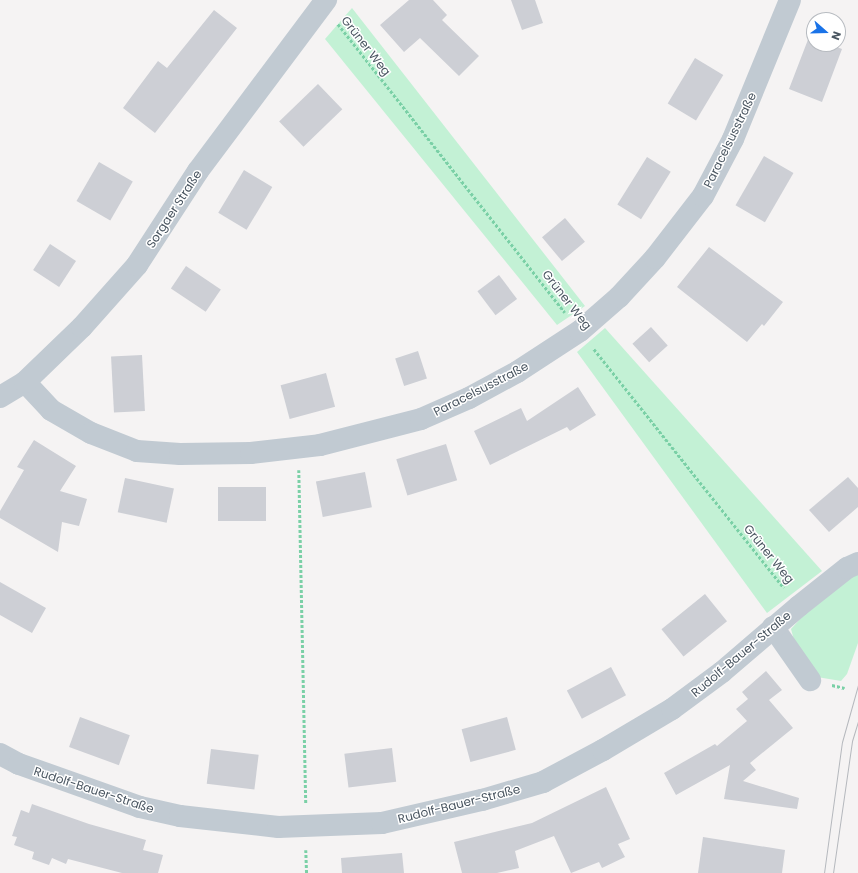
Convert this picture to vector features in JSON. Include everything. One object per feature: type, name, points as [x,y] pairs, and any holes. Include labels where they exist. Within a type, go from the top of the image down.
[{"type":"street","name":"Paracelsusstraße","points":[[25,382],[52,410],[91,433],[137,450],[188,454],[250,453],[320,445],[422,419],[517,372],[580,331],[619,297],[655,258],[703,196],[733,139],[790,0]]},
{"type":"street","name":"Sorgaer Straße","points":[[0,397],[25,382],[82,327],[137,265],[198,171],[324,3]]},
{"type":"street","name":"Rudolf-Bauer-Straße","points":[[0,754],[19,764],[140,807],[234,824],[306,826],[382,823],[482,800],[543,782],[672,709],[722,672],[773,627],[847,568],[858,563]]},
{"type":"street","points":[[773,627],[810,680]]},
{"type":"path","name":"Grüner Weg","points":[[324,3],[580,331],[799,606]]},
{"type":"path","points":[[298,448],[307,873]]},
{"type":"green space","points":[[352,8],[585,306],[557,325],[325,39]]},
{"type":"green space","points":[[605,328],[822,571],[767,613],[577,352]]},
{"type":"green space","points":[[858,571],[858,643],[847,674],[841,681],[817,677],[794,640],[791,629],[802,617]]},
{"type":"building","points":[[409,0],[433,0],[447,15],[442,20],[479,56],[459,76],[420,38],[404,52],[380,25]]},
{"type":"building","points":[[511,0],[535,0],[543,23],[522,30]]},
{"type":"building","points":[[214,10],[237,28],[155,133],[123,108],[158,61],[167,68]]},
{"type":"building","points":[[806,45],[806,52],[841,52],[822,102],[789,89]]},
{"type":"building","points":[[695,58],[723,75],[696,120],[668,103]]},
{"type":"building","points":[[318,84],[342,109],[303,147],[279,122]]},
{"type":"building","points":[[764,156],[793,173],[765,222],[736,205]]},
{"type":"building","points":[[647,157],[671,172],[641,219],[617,204]]},
{"type":"building","points":[[99,162],[133,182],[110,220],[76,201]]},
{"type":"building","points":[[244,170],[272,187],[247,230],[218,213]]},
{"type":"building","points":[[565,218],[585,242],[562,261],[542,237]]},
{"type":"building","points":[[50,244],[76,261],[59,287],[33,270]]},
{"type":"building","points":[[709,247],[783,302],[764,326],[762,324],[747,342],[677,287]]},
{"type":"building","points":[[186,266],[221,289],[206,312],[171,288]]},
{"type":"building","points":[[499,275],[517,299],[495,315],[477,291]]},
{"type":"building","points":[[651,327],[668,346],[649,362],[632,344]]},
{"type":"building","points":[[418,351],[427,379],[404,386],[395,358]]},
{"type":"building","points":[[142,355],[145,411],[114,413],[111,357]]},
{"type":"building","points":[[326,373],[335,407],[290,419],[281,385]]},
{"type":"building","points":[[578,387],[596,415],[570,431],[567,427],[490,465],[474,431],[521,408],[527,421]]},
{"type":"building","points":[[34,440],[76,466],[60,491],[87,499],[79,526],[62,522],[58,552],[0,518],[0,511],[24,470],[17,467]]},
{"type":"building","points":[[446,444],[457,480],[407,496],[396,459]]},
{"type":"building","points":[[365,472],[372,507],[323,517],[316,482]]},
{"type":"building","points":[[848,477],[858,488],[858,507],[829,532],[809,510]]},
{"type":"building","points":[[125,478],[174,488],[167,523],[118,512]]},
{"type":"building","points":[[218,487],[266,487],[266,521],[218,521]]},
{"type":"building","points":[[0,582],[46,608],[32,633],[0,615]]},
{"type":"building","points":[[705,594],[727,621],[684,656],[661,629]]},
{"type":"building","points":[[611,667],[626,695],[582,719],[567,690]]},
{"type":"building","points":[[766,671],[782,690],[769,700],[793,728],[750,763],[756,770],[743,781],[799,798],[797,809],[724,799],[730,765],[676,795],[664,773],[715,744],[717,746],[747,721],[736,709],[748,699],[742,692]]},
{"type":"building","points":[[80,717],[130,735],[119,765],[69,747]]},
{"type":"building","points":[[507,717],[516,750],[470,762],[462,729]]},
{"type":"building","points":[[392,748],[396,782],[349,788],[344,754]]},
{"type":"building","points":[[211,749],[259,755],[254,790],[207,784]]},
{"type":"building","points":[[606,787],[630,839],[618,844],[625,857],[602,868],[599,862],[571,873],[554,836],[515,851],[519,868],[497,873],[462,873],[454,842],[532,823]]},
{"type":"building","points":[[32,804],[89,824],[146,840],[143,850],[163,855],[158,873],[122,873],[68,859],[66,864],[52,858],[49,865],[32,859],[34,852],[14,845],[17,837],[12,836],[21,810],[29,813]]},
{"type":"building","points":[[703,837],[785,850],[782,873],[698,873]]},
{"type":"building","points":[[402,853],[404,873],[342,873],[341,858]]},
{"type":"tram line","points":[[824,873],[842,742],[858,685]]},
{"type":"tram line","points":[[833,873],[852,741],[858,721]]}]
